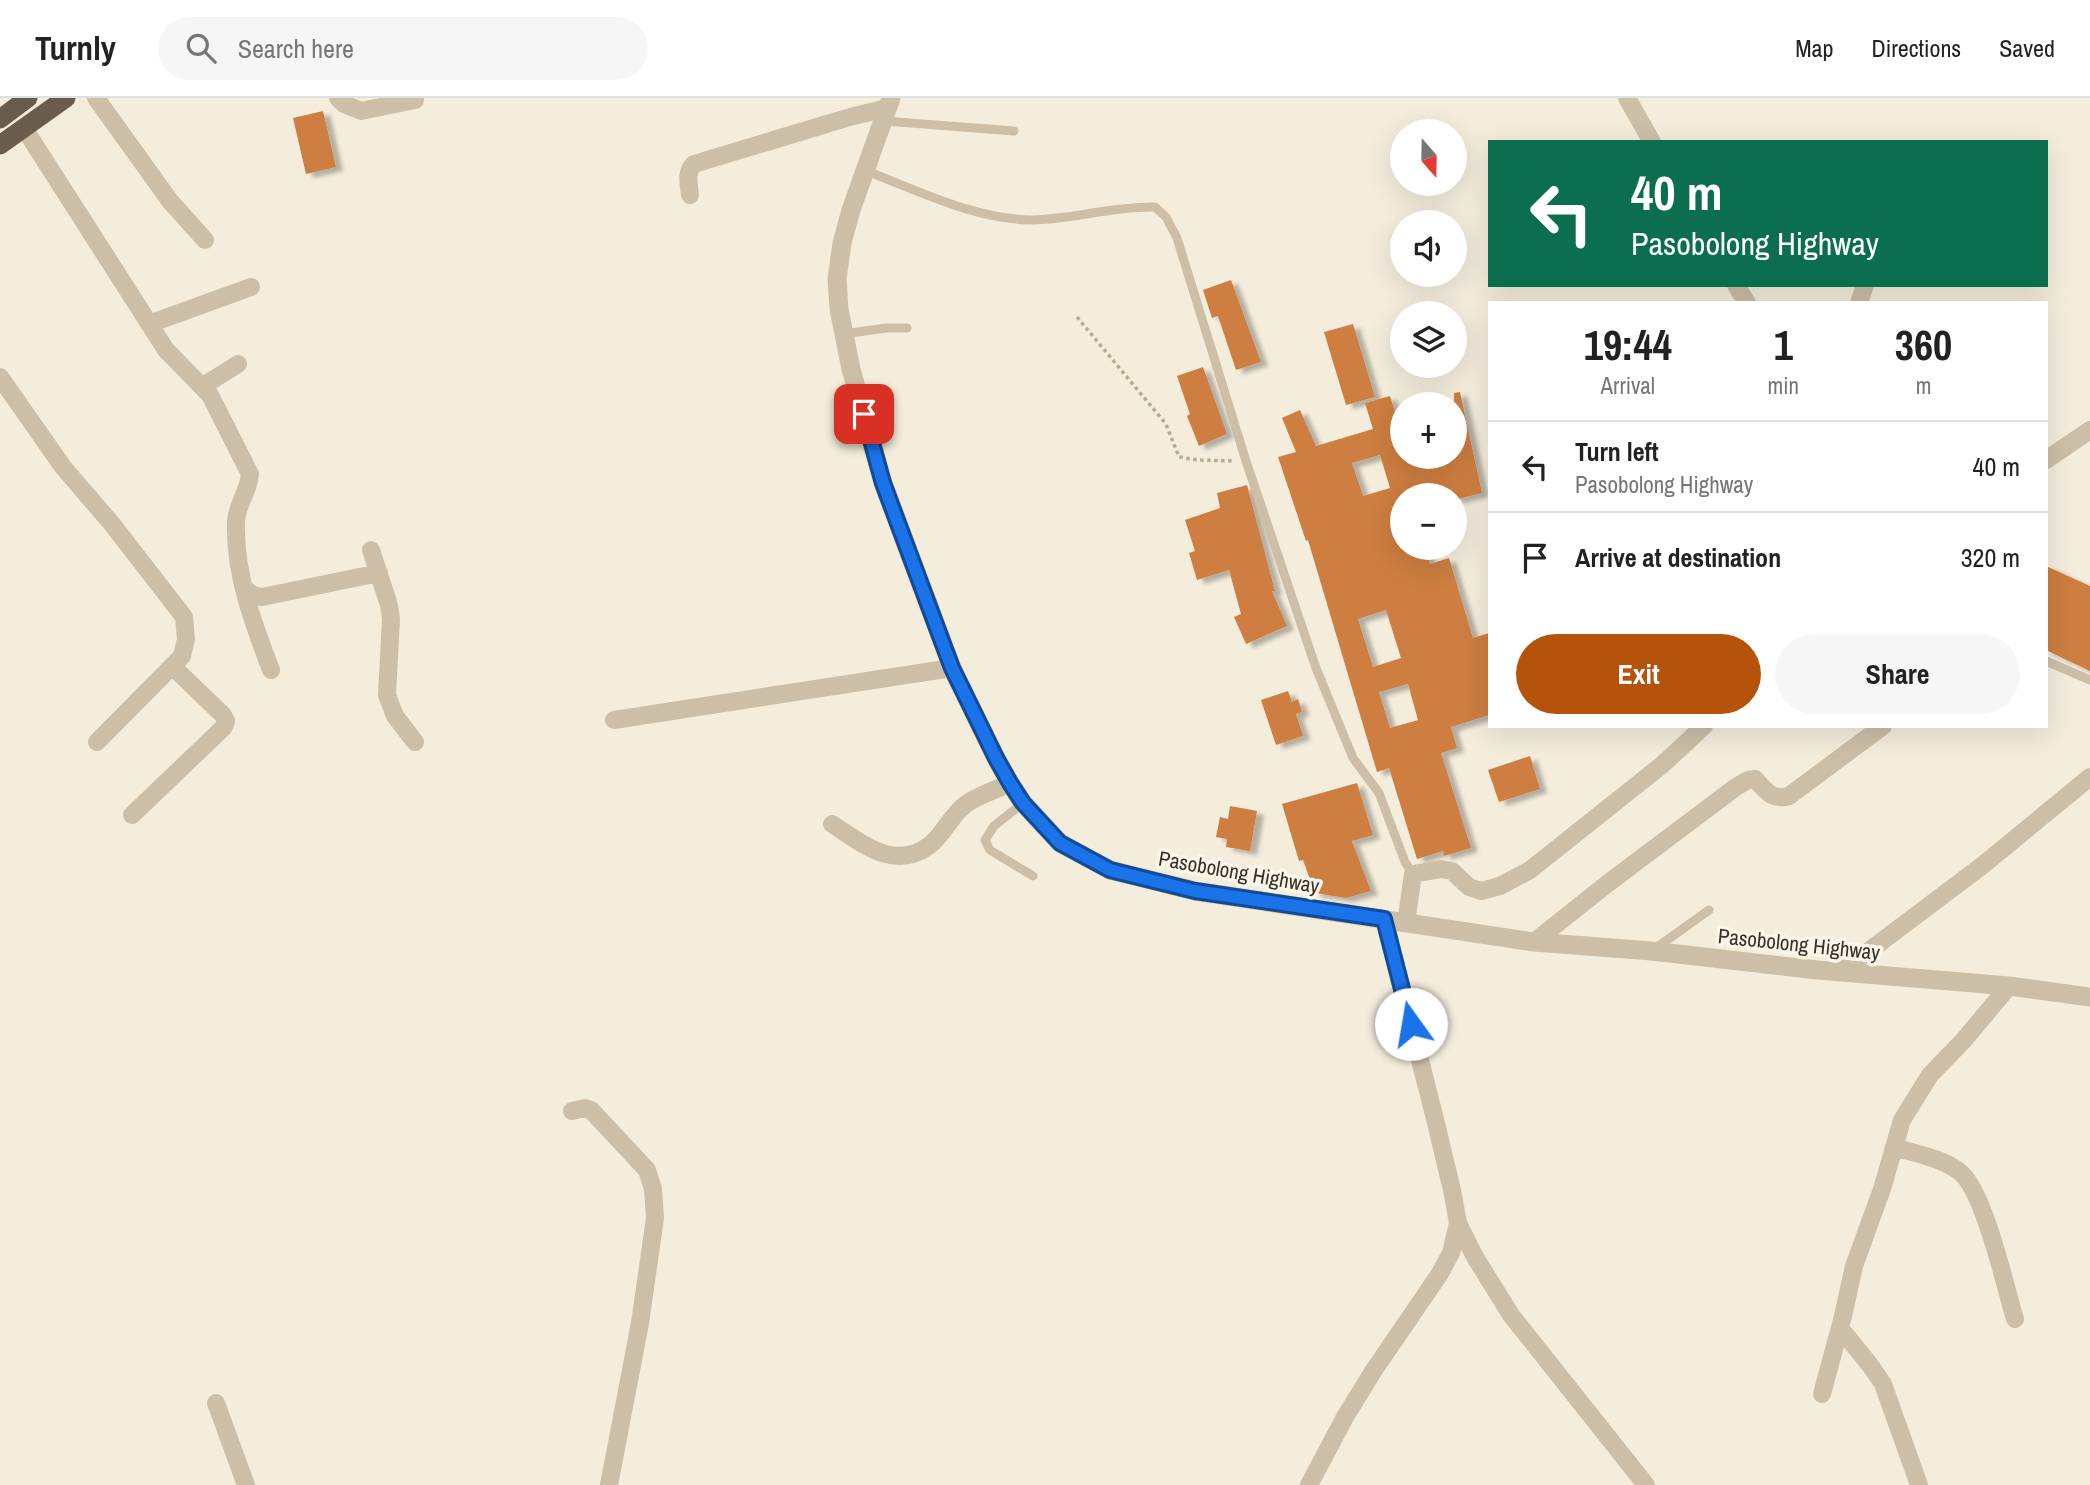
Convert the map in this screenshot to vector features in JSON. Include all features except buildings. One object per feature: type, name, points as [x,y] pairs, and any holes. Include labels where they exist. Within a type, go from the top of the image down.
[{"type":"highway","points":[[0,119],[27,98]]},
{"type":"highway","points":[[0,145],[66,98]]},
{"type":"street","points":[[96,98],[170,201],[205,240]]},
{"type":"street","points":[[338,98],[344,104],[360,111],[415,100]]},
{"type":"street","points":[[1627,98],[1650,140]]},
{"type":"street","points":[[690,195],[688,176],[690,167],[694,164],[850,117],[887,109]]},
{"type":"street","name":"Pasobolong Highway","points":[[887,109],[864,170],[842,243],[836,279],[851,369],[883,483],[952,668],[1010,783],[1023,803],[1060,843],[1110,870],[1195,891],[1406,923],[1534,942],[2009,986],[2090,997]]},
{"type":"street","points":[[24,128],[166,350],[210,395],[250,474],[236,522],[244,588],[252,620],[271,670]]},
{"type":"street","points":[[149,324],[251,287]]},
{"type":"street","points":[[203,386],[238,364]]},
{"type":"street","points":[[0,377],[64,467],[184,617],[186,639],[182,656],[97,742]]},
{"type":"street","points":[[2048,459],[2090,429]]},
{"type":"street","points":[[371,550],[391,619],[387,695],[395,716],[415,742]]},
{"type":"street","points":[[244,588],[253,595],[262,597],[379,573]]},
{"type":"street","points":[[132,815],[224,727],[226,721],[172,666]]},
{"type":"street","points":[[614,720],[952,668]]},
{"type":"street","points":[[1406,923],[1413,874],[1441,869],[1452,871],[1469,887],[1481,891],[1500,886],[1530,870],[1662,765],[1702,728]]},
{"type":"street","points":[[1534,942],[1736,787],[1755,779],[1775,798],[1788,796],[1880,728]]},
{"type":"street","points":[[1842,972],[1983,865],[2090,777]]},
{"type":"street","points":[[832,824],[877,852],[893,857],[911,855],[930,845],[965,804],[1010,783]]},
{"type":"street","points":[[1384,919],[1438,1131],[1458,1223],[1475,1257],[1511,1315],[1646,1485]]},
{"type":"street","points":[[1822,1394],[1854,1266],[1882,1189],[1902,1120],[1930,1075],[1963,1041],[2009,986]]},
{"type":"street","points":[[572,1111],[585,1108],[591,1110],[647,1170],[653,1189],[655,1218],[609,1485]]},
{"type":"street","points":[[1894,1147],[1949,1164],[1963,1174],[1971,1185],[1987,1222],[2015,1319]]},
{"type":"street","points":[[1309,1485],[1366,1381],[1451,1254],[1458,1223]]},
{"type":"street","points":[[1840,1328],[1883,1384],[1914,1482]]},
{"type":"street","points":[[216,1403],[246,1485]]},
{"type":"lane","points":[[887,109],[1014,131]]},
{"type":"lane","points":[[864,170],[971,210],[1003,218],[1034,220],[1133,206],[1155,207],[1166,217],[1177,238],[1245,461],[1316,667],[1353,758],[1379,793],[1405,862],[1413,874]]},
{"type":"lane","points":[[844,334],[907,328]]},
{"type":"lane","points":[[2048,662],[2090,680]]},
{"type":"lane","points":[[1023,803],[994,826],[985,840],[990,850],[1033,876]]},
{"type":"lane","points":[[1652,951],[1709,910]]},
{"type":"path","points":[[1077,317],[1166,424],[1179,457],[1245,461]]},
{"type":"route","points":[[864,414],[883,483],[952,668],[996,758],[1023,803],[1060,843],[1110,870],[1195,891],[1384,919],[1411,1024]]}]
